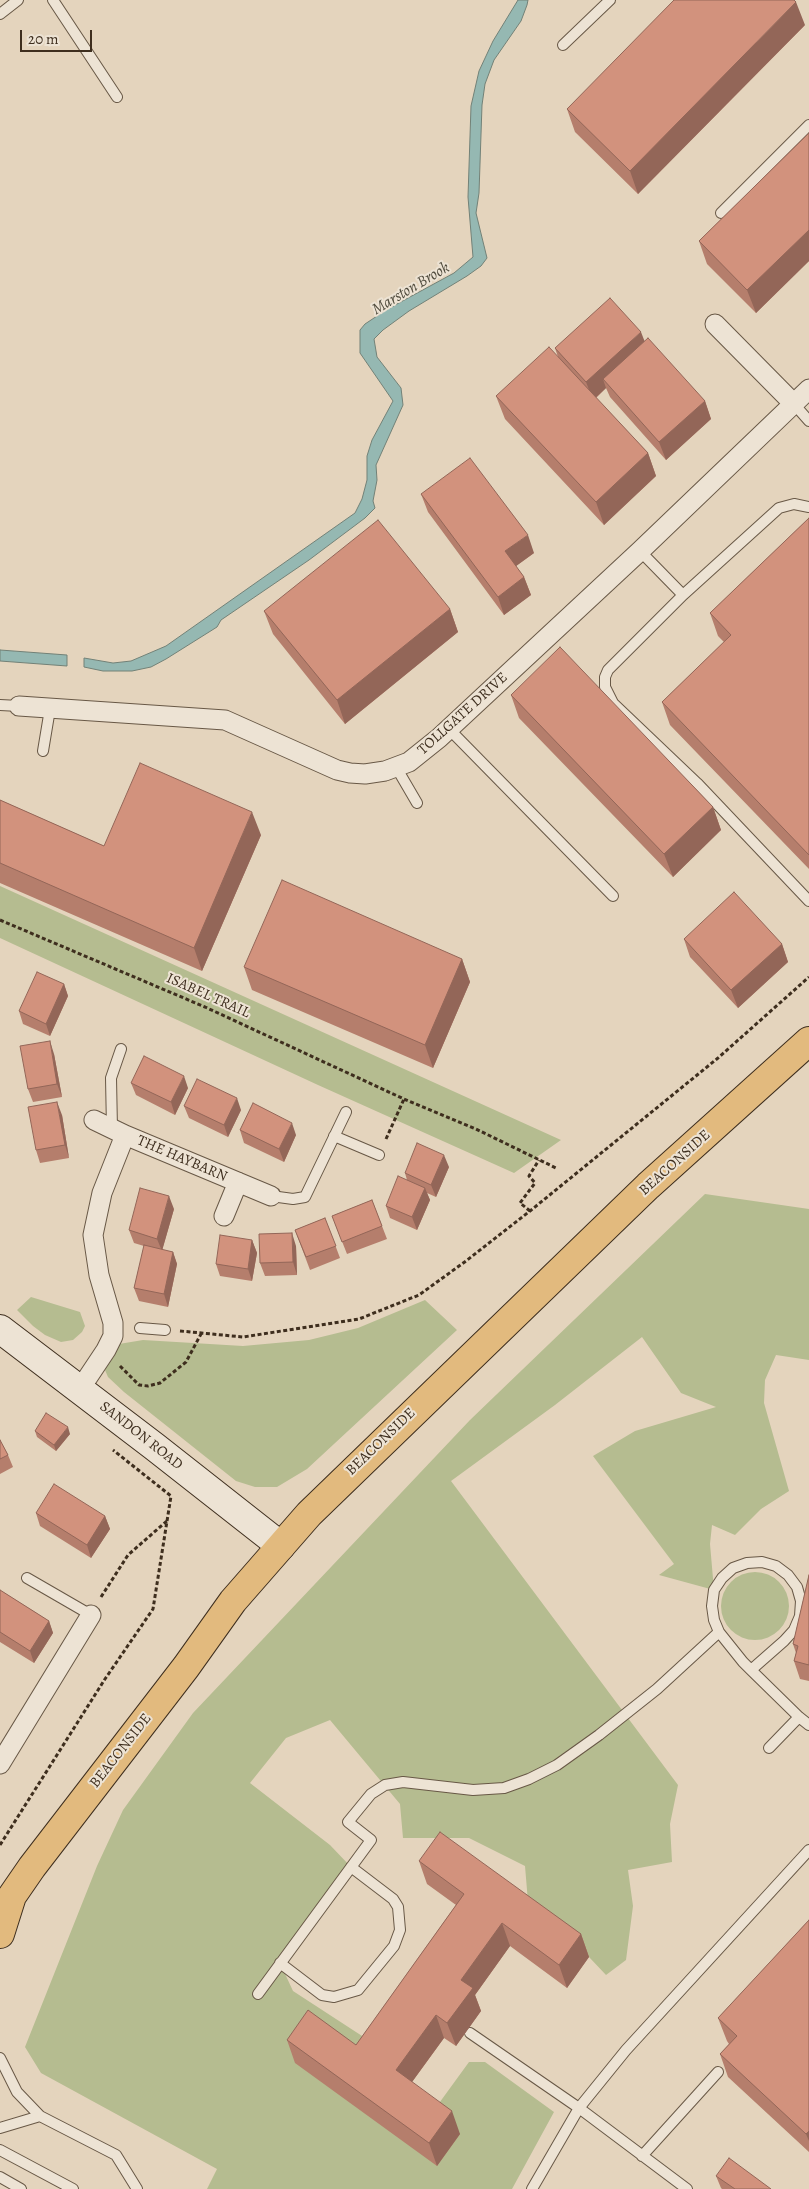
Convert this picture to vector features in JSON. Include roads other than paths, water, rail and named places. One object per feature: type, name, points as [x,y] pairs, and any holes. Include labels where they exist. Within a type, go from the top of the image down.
[{"type":"highway","name":"BEACONSIDE","points":[[0,1934],[6,1899],[186,1667],[233,1601],[309,1514],[351,1471],[648,1186],[809,1041]]},
{"type":"main road","name":"SANDON ROAD","points":[[0,1329],[80,1388],[281,1546]]},
{"type":"street","points":[[715,324],[794,404]]},
{"type":"street","name":"TOLLGATE DRIVE","points":[[19,706],[50,710],[225,720],[337,770],[365,774],[409,762],[449,729],[809,389]]},
{"type":"street","name":"THE HAYBARN","points":[[94,1120],[271,1196]]},
{"type":"street","name":"THE HAYBARN","points":[[80,1388],[106,1350],[113,1336],[113,1323],[99,1275],[93,1235],[102,1193],[119,1132]]},
{"type":"street","name":"THE HAYBARN","points":[[224,1216],[238,1182]]},
{"type":"street","points":[[0,1764],[91,1615]]},
{"type":"lane","points":[[0,14],[18,0]]},
{"type":"lane","points":[[53,0],[117,97]]},
{"type":"lane","points":[[564,45],[610,0]]},
{"type":"lane","points":[[721,213],[809,125]]},
{"type":"lane","points":[[794,404],[809,421]]},
{"type":"lane","points":[[809,507],[794,504],[779,508],[683,595],[608,670],[605,677],[605,687],[612,703],[697,783],[809,901]]},
{"type":"lane","points":[[640,550],[683,595]]},
{"type":"lane","points":[[0,705],[19,706]]},
{"type":"lane","points":[[43,751],[50,710]]},
{"type":"lane","points":[[449,729],[613,896]]},
{"type":"lane","points":[[396,767],[417,803]]},
{"type":"lane","points":[[119,1132],[112,1078],[121,1049]]},
{"type":"lane","points":[[271,1196],[293,1199],[305,1197],[346,1112]]},
{"type":"lane","points":[[334,1136],[379,1156]]},
{"type":"lane","points":[[140,1328],[166,1330]]},
{"type":"lane","points":[[751,1670],[794,1630],[800,1616],[801,1601],[796,1587],[788,1575],[776,1566],[762,1562],[747,1562],[733,1568],[722,1578],[714,1590],[712,1606],[714,1620],[719,1632],[751,1670],[809,1726]]},
{"type":"lane","points":[[27,1578],[91,1615]]},
{"type":"lane","points":[[258,1994],[371,1840],[348,1822],[371,1794],[386,1785],[403,1782],[473,1790],[504,1788],[529,1779],[557,1765],[628,1712],[657,1689],[719,1632]]},
{"type":"lane","points":[[769,1748],[799,1717]]},
{"type":"lane","points":[[532,2189],[578,2108],[626,2050],[809,1850]]},
{"type":"lane","points":[[280,1963],[322,1995],[334,1997],[358,1990],[394,1946],[400,1930],[398,1907],[393,1899],[351,1867]]},
{"type":"lane","points":[[470,2033],[578,2108],[687,2189]]},
{"type":"lane","points":[[0,2058],[17,2092],[40,2116],[116,2155],[137,2189]]},
{"type":"lane","points":[[642,2156],[718,2072]]},
{"type":"lane","points":[[0,2128],[40,2116]]},
{"type":"lane","points":[[0,2150],[73,2189]]},
{"type":"lane","points":[[0,2177],[21,2189]]},
{"type":"water","points":[[518,0],[528,0],[527,5],[521,21],[494,60],[485,84],[482,105],[479,193],[476,213],[487,258],[481,266],[409,311],[374,339],[377,357],[401,388],[403,405],[376,465],[377,480],[373,501],[375,508],[365,518],[309,560],[221,620],[217,627],[166,659],[151,667],[132,671],[103,671],[84,667],[84,658],[113,663],[131,661],[166,646],[355,513],[362,499],[367,480],[367,456],[372,440],[393,401],[360,353],[360,330],[365,324],[386,310],[454,273],[473,257],[468,197],[471,106],[479,71],[493,41]]},
{"type":"water","points":[[0,650],[67,655],[67,666],[0,661]]},
{"type":"water label","name":"Marston Brook","points":[[411,289]]}]
